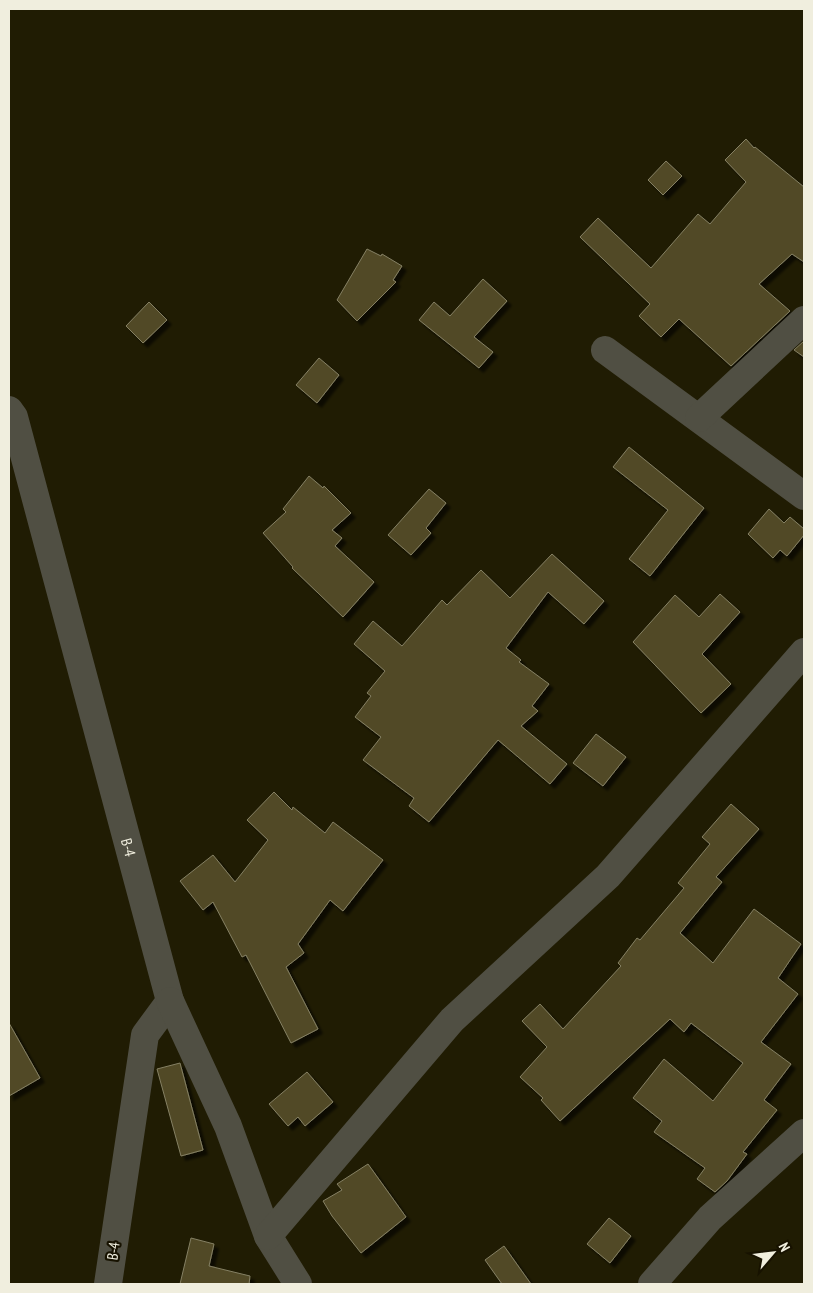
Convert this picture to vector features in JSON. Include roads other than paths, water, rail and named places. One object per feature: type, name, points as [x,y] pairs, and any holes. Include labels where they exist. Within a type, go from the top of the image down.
[{"type":"street","points":[[698,418],[804,320]]},
{"type":"street","points":[[605,350],[804,496]]},
{"type":"street","name":"B-4","points":[[9,410],[14,417],[170,1001],[145,1035],[108,1284]]},
{"type":"street","points":[[268,1236],[452,1020],[608,876],[804,652]]},
{"type":"street","points":[[170,1001],[228,1126],[268,1236],[298,1284]]},
{"type":"street","points":[[652,1284],[710,1218],[804,1133]]}]
